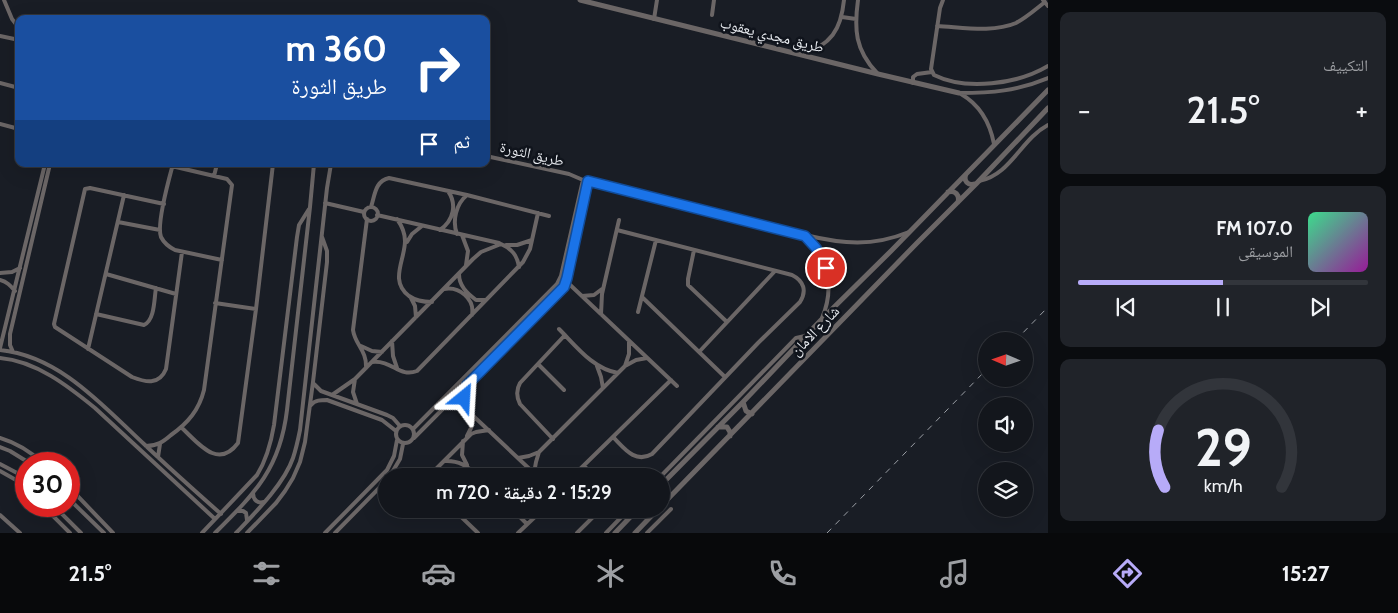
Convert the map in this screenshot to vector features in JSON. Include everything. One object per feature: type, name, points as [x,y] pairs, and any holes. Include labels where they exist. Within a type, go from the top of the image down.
[{"type":"street","points":[[4,0],[15,22]]},
{"type":"street","name":"طريق مجدي يعقوب","points":[[580,0],[959,93],[1005,91],[1048,78]]},
{"type":"street","points":[[654,19],[657,0]]},
{"type":"street","points":[[712,15],[714,0]]},
{"type":"street","points":[[801,55],[819,47],[833,34],[842,17],[844,0]]},
{"type":"street","points":[[858,0],[856,19],[858,43],[870,66],[878,74]]},
{"type":"street","points":[[932,72],[937,26],[943,0]]},
{"type":"street","points":[[937,26],[1001,28],[1017,23],[1045,3]]},
{"type":"street","points":[[842,17],[856,19]]},
{"type":"street","points":[[0,36],[15,39]]},
{"type":"street","points":[[932,72],[937,77],[950,81],[989,84],[1029,75],[1048,66]]},
{"type":"street","points":[[912,82],[917,74],[932,72]]},
{"type":"street","points":[[0,83],[15,87]]},
{"type":"street","name":"شارع الامان","points":[[670,476],[1048,90]]},
{"type":"street","name":"طريق مجدي يعقوب","points":[[959,93],[972,102],[983,114],[991,129],[994,144]]},
{"type":"street","name":"شارع الامان","points":[[670,497],[1048,108]]},
{"type":"street","points":[[0,124],[15,128]]},
{"type":"street","points":[[966,173],[967,183],[970,185],[988,179],[1001,171],[1037,133],[1048,125]]},
{"type":"street","name":"طريق الثورة","points":[[490,157],[569,174],[585,180],[805,236],[837,242],[858,243],[890,238],[911,231]]},
{"type":"street","points":[[44,167],[0,349],[26,355],[40,361],[71,380],[95,398],[221,514]]},
{"type":"street","points":[[12,352],[10,334],[49,167]]},
{"type":"street","points":[[172,167],[160,230],[165,242],[169,247],[182,252],[222,260]]},
{"type":"street","points":[[146,446],[160,444],[182,428],[195,413],[202,400],[232,185],[227,179],[180,167]]},
{"type":"street","points":[[214,176],[217,167]]},
{"type":"street","points":[[182,428],[207,451],[214,454],[221,455],[227,453],[238,443],[273,167]]},
{"type":"street","points":[[215,533],[253,494],[266,476],[274,461],[285,428],[314,167]]},
{"type":"street","points":[[236,533],[275,489],[293,459],[300,430],[321,236],[331,167]]},
{"type":"street","points":[[364,212],[367,208],[371,207],[378,185],[382,180],[389,178],[549,216]]},
{"type":"street","points":[[403,444],[414,438],[560,291],[566,281],[585,180]]},
{"type":"street","points":[[413,429],[557,284],[561,276],[585,180]]},
{"type":"street","points":[[164,204],[88,188],[84,190],[54,325],[57,329],[132,377],[152,382],[158,380],[166,369],[182,252]]},
{"type":"street","points":[[440,230],[451,218],[454,206],[448,191]]},
{"type":"street","points":[[948,192],[953,191],[957,193],[958,202]]},
{"type":"street","points":[[88,349],[124,195]]},
{"type":"street","points":[[466,267],[468,250],[466,242],[455,223],[458,206],[467,195]]},
{"type":"street","points":[[325,203],[364,212]]},
{"type":"street","points":[[202,533],[256,475],[263,465],[269,450],[274,425],[298,231],[310,207]]},
{"type":"street","points":[[371,207],[377,210],[377,215]]},
{"type":"street","points":[[364,212],[364,216],[367,219],[353,330],[355,340],[366,357],[366,368]]},
{"type":"street","points":[[372,362],[386,363],[410,373],[418,371],[519,267],[526,257],[532,240],[538,213]]},
{"type":"street","points":[[367,219],[374,219],[377,215]]},
{"type":"street","points":[[377,215],[501,244],[514,252],[518,259],[519,267]]},
{"type":"street","points":[[397,219],[404,232],[405,246]]},
{"type":"street","points":[[601,314],[601,301],[619,220]]},
{"type":"street","points":[[118,222],[160,230]]},
{"type":"street","points":[[416,318],[415,306],[401,287],[398,275],[405,246],[412,234],[422,225]]},
{"type":"street","points":[[613,437],[631,455],[648,456],[656,450],[800,302],[804,288],[800,279],[792,275],[617,230]]},
{"type":"street","points":[[247,533],[276,503],[293,478],[303,453],[314,382],[317,343],[328,262],[327,251],[321,236]]},
{"type":"street","points":[[805,236],[821,255],[827,272],[828,297],[821,320]]},
{"type":"street","points":[[332,395],[355,379],[481,252],[501,244],[517,245],[532,240]]},
{"type":"street","points":[[638,312],[656,240]]},
{"type":"street","points":[[694,250],[688,280],[690,288],[727,322]]},
{"type":"street","points":[[0,273],[12,272],[20,268]]},
{"type":"street","points":[[699,352],[775,271]]},
{"type":"street","points":[[106,274],[176,294]]},
{"type":"street","points":[[459,274],[461,285],[468,293],[476,300],[487,300]]},
{"type":"street","points":[[0,280],[11,286],[14,291]]},
{"type":"street","points":[[566,281],[677,386]]},
{"type":"street","points":[[96,314],[144,325],[147,324],[151,318],[156,288]]},
{"type":"street","points":[[444,289],[452,288],[460,291],[470,301],[472,305],[471,316]]},
{"type":"street","points":[[582,296],[594,295],[604,288]]},
{"type":"street","points":[[409,296],[420,301],[432,302]]},
{"type":"street","points":[[642,297],[725,377]]},
{"type":"street","points":[[216,303],[256,309]]},
{"type":"street","points":[[559,329],[597,366],[607,371],[618,373]]},
{"type":"street","points":[[553,439],[520,404],[517,396],[518,387],[565,335]]},
{"type":"street","points":[[669,468],[796,338],[807,335]]},
{"type":"street","points":[[392,341],[393,356],[399,370]]},
{"type":"street","points":[[625,366],[629,354],[629,341]]},
{"type":"street","points":[[309,343],[317,343]]},
{"type":"street","points":[[358,344],[372,351],[382,352]]},
{"type":"street","points":[[0,358],[33,366],[86,400],[215,519]]},
{"type":"street","points":[[518,458],[539,452],[625,366],[636,360],[647,358]]},
{"type":"street","points":[[538,364],[564,390]]},
{"type":"street","points":[[597,366],[603,388]]},
{"type":"street","points":[[355,379],[353,392],[357,404]]},
{"type":"street","points":[[584,466],[671,380]]},
{"type":"street","points":[[314,382],[317,388],[387,415],[393,418],[400,426]]},
{"type":"street","points":[[467,385],[464,398],[468,411]]},
{"type":"street","points":[[310,407],[316,401],[327,400],[382,420],[396,431]]},
{"type":"street","points":[[743,402],[746,411],[752,414]]},
{"type":"street","points":[[446,405],[458,406],[468,411],[528,468]]},
{"type":"street","points":[[468,467],[462,455],[464,440],[471,428],[474,417]]},
{"type":"street","points":[[115,428],[120,422]]},
{"type":"street","points":[[325,533],[387,470],[394,456],[397,440],[396,431],[400,426],[407,425],[413,429],[414,438]]},
{"type":"street","points":[[718,427],[727,427],[730,436]]},
{"type":"street","points":[[300,430],[306,431]]},
{"type":"street","points":[[438,468],[464,440],[476,432],[488,430]]},
{"type":"street","points":[[0,438],[19,445],[29,452]]},
{"type":"street","points":[[397,440],[403,444]]},
{"type":"street","points":[[158,457],[160,444]]},
{"type":"street","points":[[395,468],[400,459],[403,444]]},
{"type":"street","points":[[0,447],[15,454]]},
{"type":"street","points":[[536,468],[539,452]]},
{"type":"street","points":[[444,461],[457,462],[468,467]]},
{"type":"street","points":[[0,464],[15,472]]},
{"type":"street","points":[[0,471],[15,479]]},
{"type":"street","points":[[335,533],[378,489]]},
{"type":"street","points":[[253,494],[256,501],[264,502]]},
{"type":"street","points":[[80,498],[111,532]]},
{"type":"street","points":[[80,510],[104,533]]},
{"type":"street","points":[[237,511],[240,510],[246,513],[248,519],[246,522]]},
{"type":"street","points":[[0,515],[20,533]]},
{"type":"street","points":[[54,517],[70,533]]},
{"type":"street","points":[[65,517],[81,533]]},
{"type":"street","points":[[462,518],[478,533]]},
{"type":"street","points":[[521,518],[527,524]]},
{"type":"street","points":[[518,533],[534,518]]},
{"type":"street","points":[[577,533],[592,518]]},
{"type":"street","points":[[606,533],[620,518]]},
{"type":"street","points":[[615,533],[629,518]]},
{"type":"street","points":[[635,533],[649,518]]},
{"type":"street","points":[[647,533],[661,518]]},
{"type":"railway","points":[[1024,332],[1048,307]]},
{"type":"railway","points":[[827,533],[978,378]]},
{"type":"route","points":[[464,398],[464,391],[467,385],[564,287],[588,181],[805,236],[821,255],[826,268]]}]
